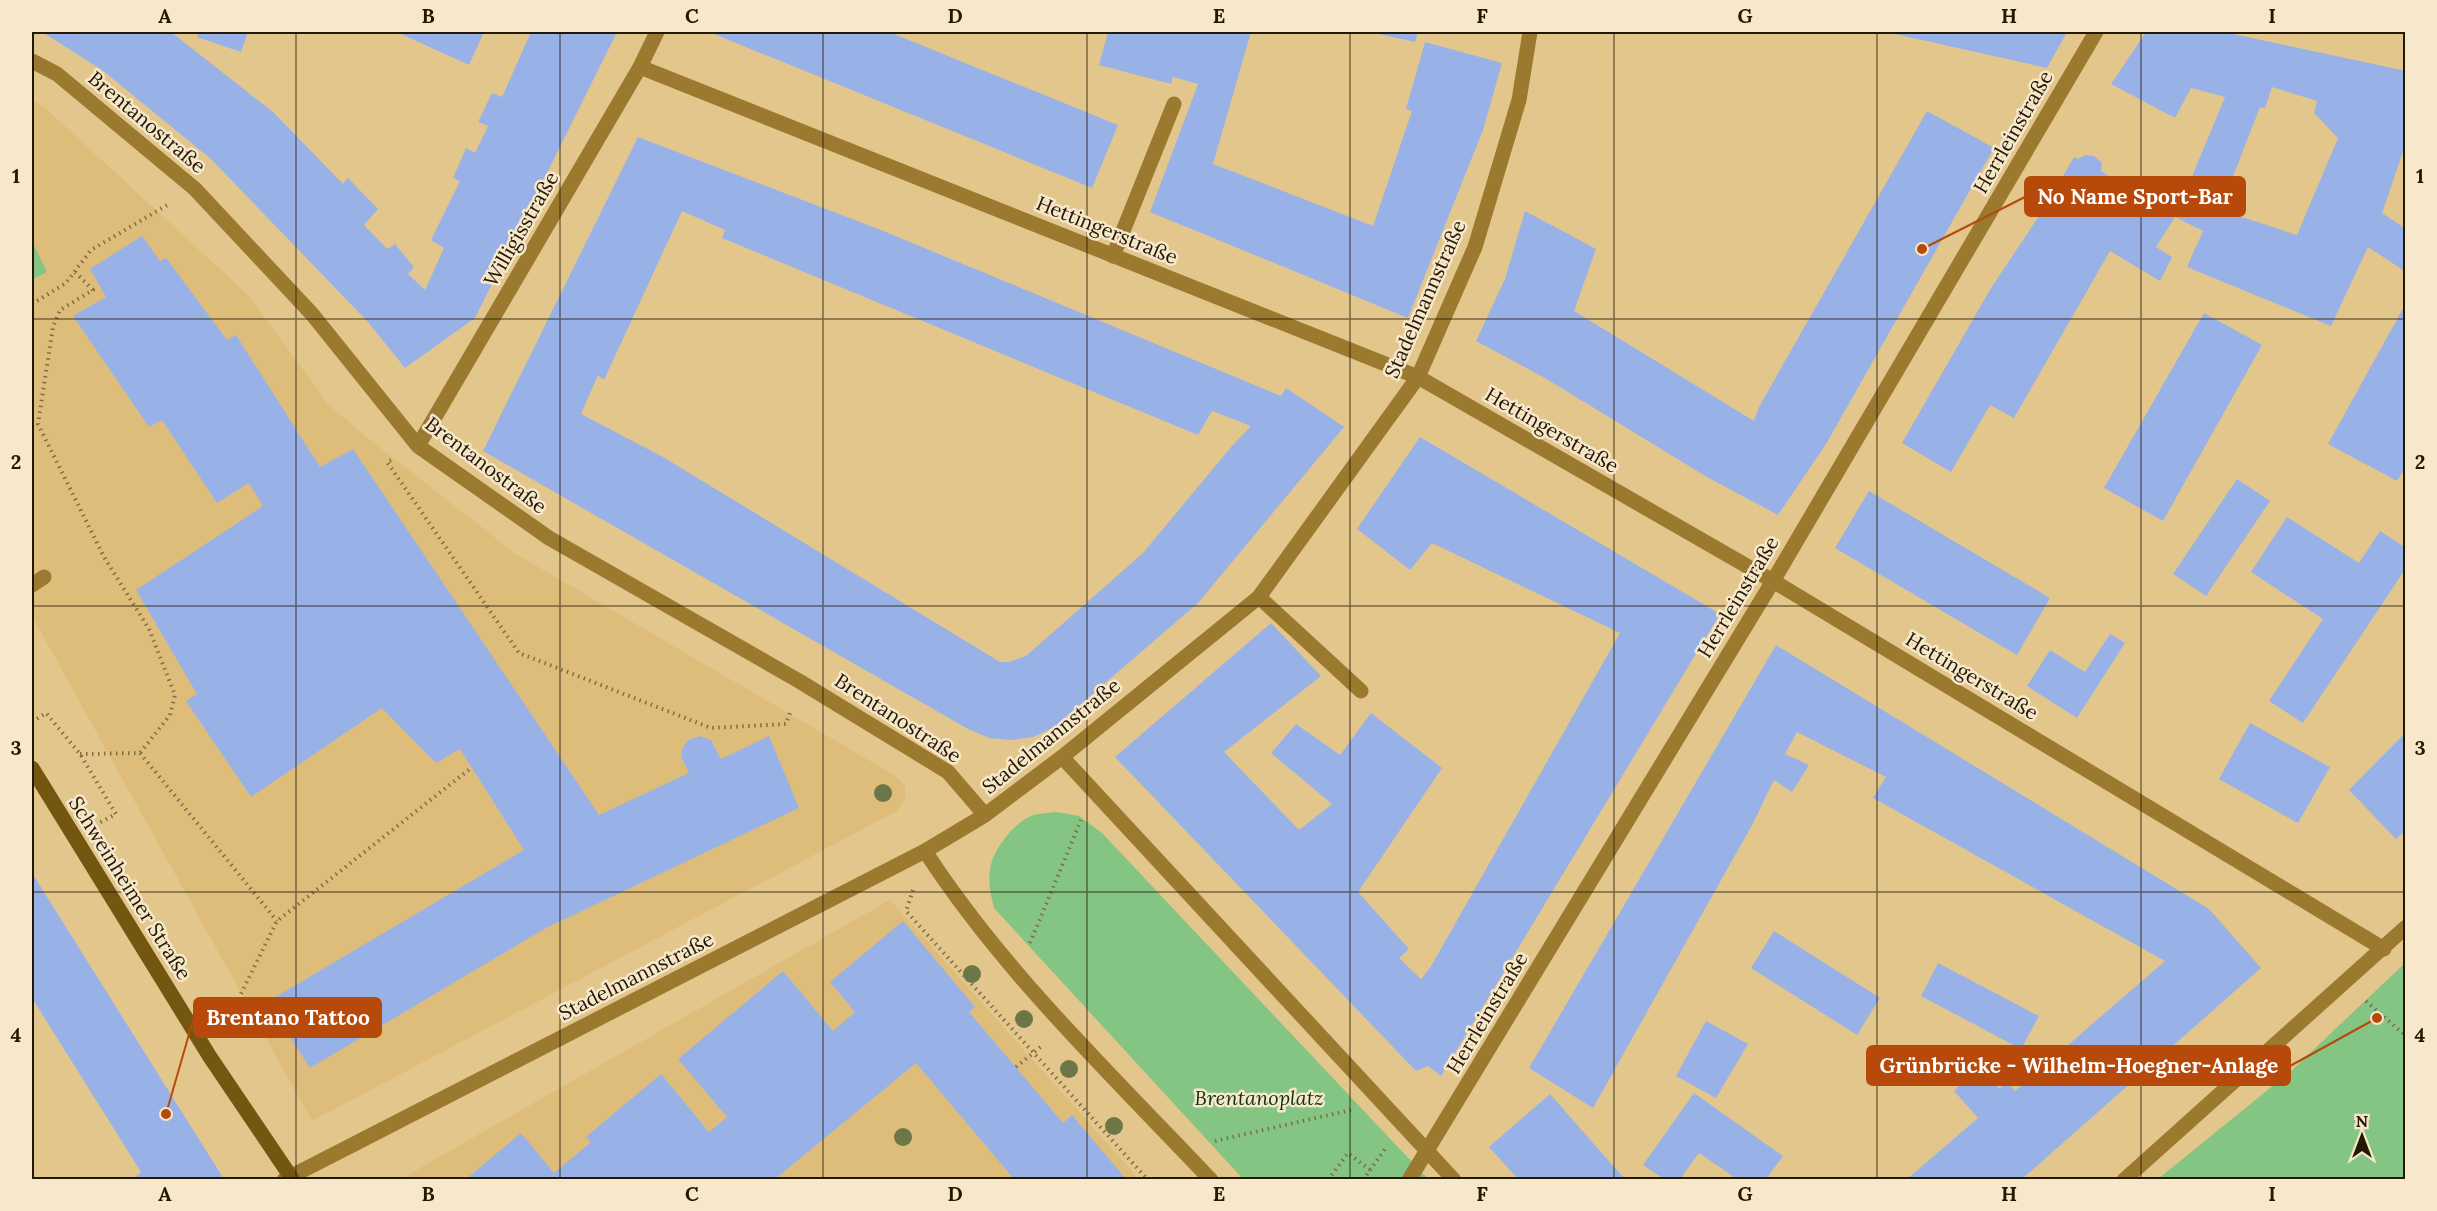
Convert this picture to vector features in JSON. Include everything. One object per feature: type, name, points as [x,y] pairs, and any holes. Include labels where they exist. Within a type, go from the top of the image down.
[{"type":"street","name":"Willigisstraße","points":[[418,446],[640,67],[657,32]]},
{"type":"street","name":"Stadelmannstraße","points":[[289,1178],[925,851],[986,815],[1062,757],[1259,597],[1418,378],[1475,247],[1519,100],[1530,32]]},
{"type":"street","name":"Herrleinstraße","points":[[1409,1179],[1428,1152],[1773,581],[2096,32]]},
{"type":"street","name":"Brentanostraße","points":[[32,61],[57,75],[195,189],[312,314],[418,446],[549,538],[800,681],[948,772],[986,815]]},
{"type":"street","name":"Hettingerstraße","points":[[640,67],[1418,378],[1773,581],[2384,949]]},
{"type":"street","points":[[1113,256],[1174,104]]},
{"type":"street","points":[[1259,597],[1361,691]]},
{"type":"street","points":[[1062,757],[1454,1179]]},
{"type":"street","name":"Schweinheimer Straße","points":[[34,777],[289,1178]]},
{"type":"street","points":[[925,851],[955,898],[1018,974],[1211,1179]]},
{"type":"street","points":[[2124,1179],[2406,927]]},
{"type":"path","points":[[32,304],[66,283],[91,250],[195,189]]},
{"type":"path","points":[[75,272],[93,290],[60,310],[53,327],[38,424],[104,557],[149,629],[175,695],[170,715],[140,753]]},
{"type":"path","points":[[387,462],[519,653],[711,728],[786,724],[800,681]]},
{"type":"path","points":[[32,722],[46,713],[80,754],[116,814]]},
{"type":"path","points":[[80,754],[140,753]]},
{"type":"path","points":[[140,753],[277,921]]},
{"type":"path","points":[[210,1057],[277,921],[471,768]]},
{"type":"path","points":[[1018,974],[1093,791]]},
{"type":"path","points":[[925,851],[906,911],[1148,1179]]},
{"type":"path","points":[[2345,983],[2406,1036]]},
{"type":"path","points":[[1182,1149],[1384,1103]]},
{"type":"path","points":[[1363,1179],[1404,1125]]},
{"type":"path","points":[[1328,1179],[1348,1153],[1370,1170]]},
{"type":"shaded area","points":[[32,100],[43,106],[248,295],[329,405],[369,439],[516,554],[894,775],[905,786],[905,799],[897,811],[312,1121],[32,616]]},
{"type":"shaded area","points":[[890,900],[1139,1179],[402,1180],[418,1169]]},
{"type":"green space","points":[[32,241],[47,272],[32,280]]},
{"type":"green space","name":"Brentanoplatz","points":[[1057,812],[1079,816],[1102,833],[1428,1179],[1243,1179],[994,908],[989,876],[997,849],[1011,831],[1025,819],[1037,814]]},
{"type":"green space","points":[[2405,963],[2405,1179],[2158,1179],[2290,1072]]},
{"type":"building","points":[[42,32],[171,32],[273,112],[343,184],[348,178],[378,209],[364,225],[387,249],[395,244],[414,267],[408,274],[425,290],[444,248],[431,240],[460,181],[453,178],[466,148],[475,153],[488,126],[478,122],[492,93],[502,97],[531,32],[617,32],[475,318],[405,368],[368,322],[211,159],[102,70]]},
{"type":"building","points":[[199,32],[248,32],[241,52],[197,37]]},
{"type":"building","points":[[402,32],[484,32],[469,65],[401,34]]},
{"type":"building","points":[[709,32],[889,32],[1118,125],[1092,188]]},
{"type":"building","points":[[1108,32],[1251,32],[1213,164],[1373,226],[1412,111],[1406,109],[1425,42],[1502,63],[1483,130],[1408,318],[1150,212],[1198,84],[1173,77],[1171,84],[1099,65]]},
{"type":"building","points":[[1370,32],[1418,32],[1415,42]]},
{"type":"building","points":[[1886,32],[2067,32],[2047,68]]},
{"type":"building","points":[[2146,32],[2224,32],[2406,71],[2406,143],[2382,213],[2406,229],[2406,272],[2368,247],[2331,326],[2187,267],[2203,231],[2175,217],[2225,97],[2191,88],[2175,118],[2111,84]],"holes":[[[2272,87],[2317,101],[2314,113],[2338,138],[2297,235],[2220,210],[2260,107],[2265,108]]]},
{"type":"building","points":[[1927,111],[1994,148],[1826,444],[1778,515],[1707,477],[1545,378],[1476,341],[1505,279],[1525,211],[1596,249],[1574,311],[1754,421],[1759,407]]},
{"type":"building","points":[[638,137],[886,232],[1281,396],[1286,388],[1344,427],[1198,603],[1053,728],[1033,737],[1011,740],[989,738],[968,729],[483,451]],"holes":[[[682,211],[725,230],[722,238],[1198,435],[1212,411],[1251,426],[1143,553],[1026,656],[1009,662],[1000,662],[663,457],[581,414],[598,375],[604,380]]]},
{"type":"building","points":[[2085,155],[2094,156],[2102,163],[2101,171],[2175,217],[2156,247],[2172,257],[2160,281],[2110,251],[2014,418],[1990,405],[1951,472],[1902,443],[1991,288],[2043,210],[2074,157],[2079,159]]},
{"type":"building","points":[[142,236],[160,261],[166,258],[227,340],[236,335],[320,467],[353,449],[599,815],[689,773],[681,756],[682,749],[688,740],[700,736],[711,740],[721,759],[769,736],[799,808],[546,928],[310,1068],[267,1002],[524,850],[460,749],[436,763],[382,708],[251,797],[186,701],[197,694],[136,590],[263,506],[249,483],[217,503],[162,420],[149,427],[73,316],[106,297],[90,269]]},
{"type":"building","points":[[2406,303],[2406,466],[2397,481],[2328,444]]},
{"type":"building","points":[[2204,313],[2262,345],[2163,521],[2104,488]]},
{"type":"building","points":[[1420,437],[1720,614],[1441,1076],[1428,1066],[1416,1071],[1115,757],[1271,623],[1321,676],[1224,752],[1299,830],[1332,804],[1271,753],[1296,724],[1340,755],[1371,713],[1442,768],[1358,892],[1409,949],[1399,958],[1421,979],[1430,968],[1620,633],[1432,543],[1410,570],[1357,529]]},
{"type":"building","points":[[2237,479],[2270,501],[2206,596],[2173,574]]},
{"type":"building","points":[[1869,491],[2050,598],[2017,655],[1835,548]]},
{"type":"building","points":[[2287,517],[2359,563],[2380,531],[2406,548],[2406,568],[2303,723],[2269,701],[2323,619],[2251,572]]},
{"type":"building","points":[[2110,634],[2125,643],[2077,718],[2027,686],[2050,650],[2085,672]]},
{"type":"building","points":[[1776,645],[2209,909],[2261,968],[2022,1179],[1907,1179],[1978,1118],[1954,1091],[1981,1064],[1999,1089],[2007,1082],[2015,1091],[2165,961],[1873,798],[1886,777],[1797,732],[1785,754],[1809,765],[1792,792],[1774,780],[1752,825],[1593,1108],[1529,1068]]},
{"type":"building","points":[[2250,723],[2330,767],[2298,823],[2219,779]]},
{"type":"building","points":[[2406,732],[2406,830],[2396,839],[2349,790]]},
{"type":"building","points":[[32,873],[222,1176],[218,1179],[134,1179],[141,1172],[32,998]]},
{"type":"building","points":[[903,921],[975,1007],[969,1012],[1063,1123],[1072,1115],[1126,1179],[1014,1179],[916,1063],[775,1179],[466,1179],[521,1133],[554,1173],[591,1142],[586,1137],[661,1074],[709,1132],[727,1117],[678,1059],[783,971],[833,1031],[855,1012],[830,982]]},
{"type":"building","points":[[1774,931],[1880,998],[1857,1035],[1751,968]]},
{"type":"building","points":[[1938,963],[2039,1016],[2021,1049],[1921,996]]},
{"type":"building","points":[[1706,1021],[1748,1044],[1716,1098],[1676,1076]]},
{"type":"building","points":[[1694,1093],[1783,1156],[1766,1179],[1737,1179],[1699,1153],[1680,1179],[1664,1179],[1643,1165]]},
{"type":"building","points":[[1550,1094],[1625,1179],[1518,1179],[1489,1147]]},
{"type":"place","name":"No Name Sport-Bar","points":[[1922,249]]},
{"type":"place","name":"Grünbrücke - Wilhelm-Hoegner-Anlage","points":[[2377,1018]]},
{"type":"place","name":"Brentano Tattoo","points":[[166,1114]]}]
